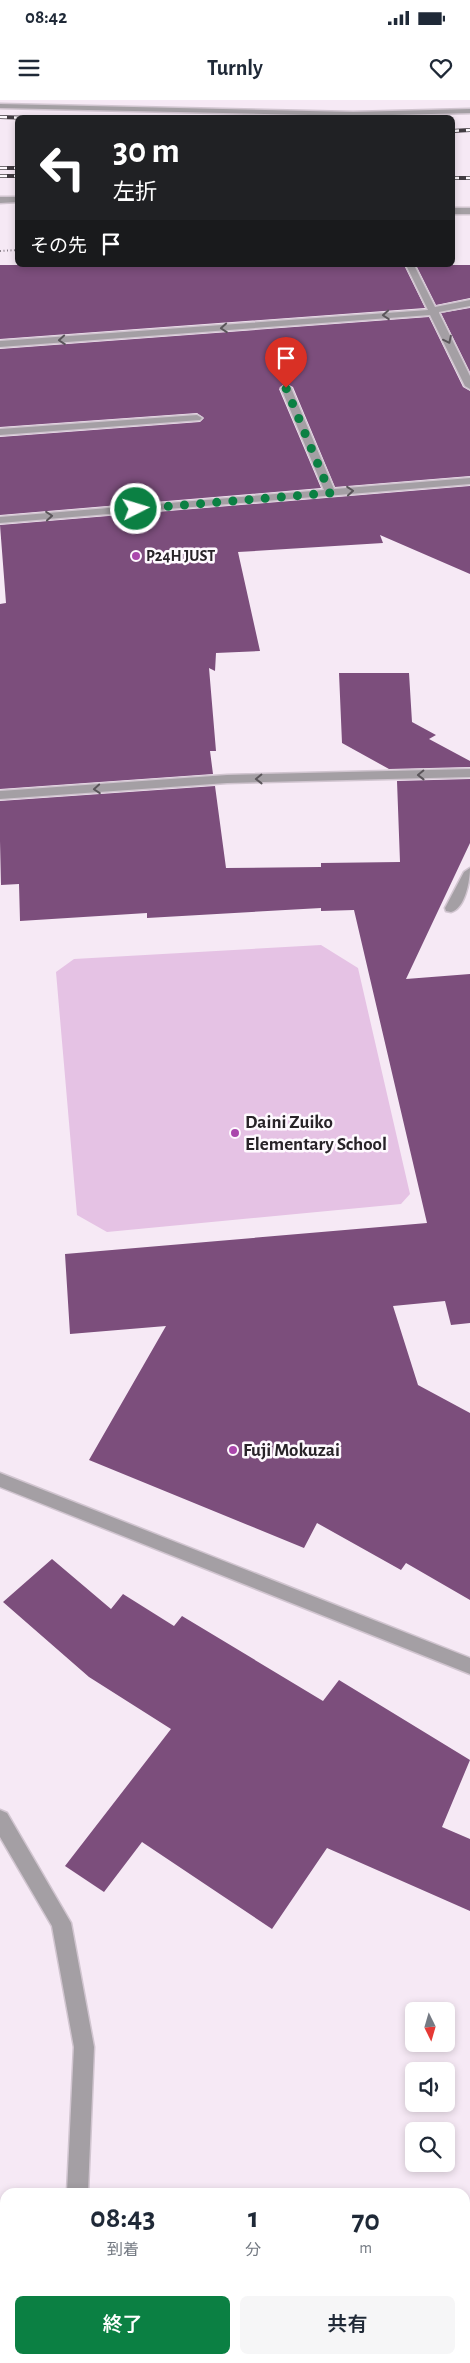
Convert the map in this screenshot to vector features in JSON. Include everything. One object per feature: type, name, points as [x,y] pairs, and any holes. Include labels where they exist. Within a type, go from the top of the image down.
[{"type":"street","points":[[138,100],[140,109]]},
{"type":"street","points":[[232,100],[236,111]]},
{"type":"street","points":[[0,106],[41,103],[140,109],[236,111],[470,111]]},
{"type":"street","points":[[0,200],[15,199]]},
{"type":"street","points":[[455,211],[470,211]]},
{"type":"street","points":[[411,267],[470,386]]},
{"type":"street","points":[[0,344],[434,311],[470,303]]},
{"type":"street","points":[[458,361],[470,361]]},
{"type":"street","points":[[286,388],[330,493]]},
{"type":"street","points":[[0,432],[197,418]]},
{"type":"street","points":[[0,520],[470,481]]},
{"type":"street","points":[[0,796],[227,780],[470,773]]},
{"type":"street","points":[[451,908],[470,872]]},
{"type":"street","points":[[0,1480],[470,1666]]},
{"type":"street","points":[[0,1819],[61,1923],[84,2047],[78,2188]]},
{"type":"path","points":[[0,251],[15,250]]},
{"type":"shaded area","points":[[321,945],[358,968],[410,1194],[401,1204],[107,1232],[77,1215],[56,972],[74,959]]},
{"type":"building","points":[[0,265],[15,265],[15,267],[405,267],[425,308],[0,339]]},
{"type":"building","points":[[470,265],[470,298],[436,305],[417,267]]},
{"type":"building","points":[[470,308],[470,372],[441,313]]},
{"type":"building","points":[[429,317],[463,387],[470,391],[470,476],[335,487],[293,387],[285,383],[279,389],[321,488],[0,515],[0,437],[200,422],[204,418],[197,413],[0,427],[0,349]]},
{"type":"building","points":[[470,486],[470,574],[380,535],[383,543],[238,552],[260,651],[216,653],[215,671],[209,668],[216,751],[210,751],[213,774],[0,789],[0,604],[6,603],[0,525]]},
{"type":"building","points":[[339,673],[409,673],[412,722],[436,735],[429,739],[470,761],[470,767],[389,769],[342,743]]},
{"type":"building","points":[[470,779],[470,843],[406,979],[470,974],[470,1323],[451,1325],[445,1301],[393,1306],[418,1385],[470,1413],[470,1600],[406,1563],[401,1570],[317,1523],[304,1548],[89,1460],[166,1326],[70,1334],[65,1254],[427,1223],[354,910],[321,911],[321,908],[147,918],[147,913],[20,921],[19,884],[1,885],[0,801],[215,786],[226,868],[321,867],[321,863],[400,862],[397,781]]},
{"type":"building","points":[[52,1559],[111,1609],[123,1594],[174,1626],[182,1616],[323,1701],[339,1680],[470,1760],[442,1827],[470,1839],[470,1911],[327,1848],[272,1929],[142,1842],[104,1892],[65,1866],[171,1729],[89,1677],[3,1602]]},
{"type":"railway","points":[[0,117],[15,117]]},
{"type":"railway","points":[[455,131],[470,130]]},
{"type":"railway","points":[[0,168],[15,168]]},
{"type":"railway","points":[[0,176],[15,176]]},
{"type":"railway","points":[[455,178],[470,178]]},
{"type":"place","name":"P24H JUST","points":[[136,556]]},
{"type":"place","name":"Daini Zuiko Elementary School","points":[[235,1133]]},
{"type":"place","name":"Fuji Mokuzai","points":[[233,1450]]},
{"type":"route","points":[[136,509],[330,493],[286,388]]}]
